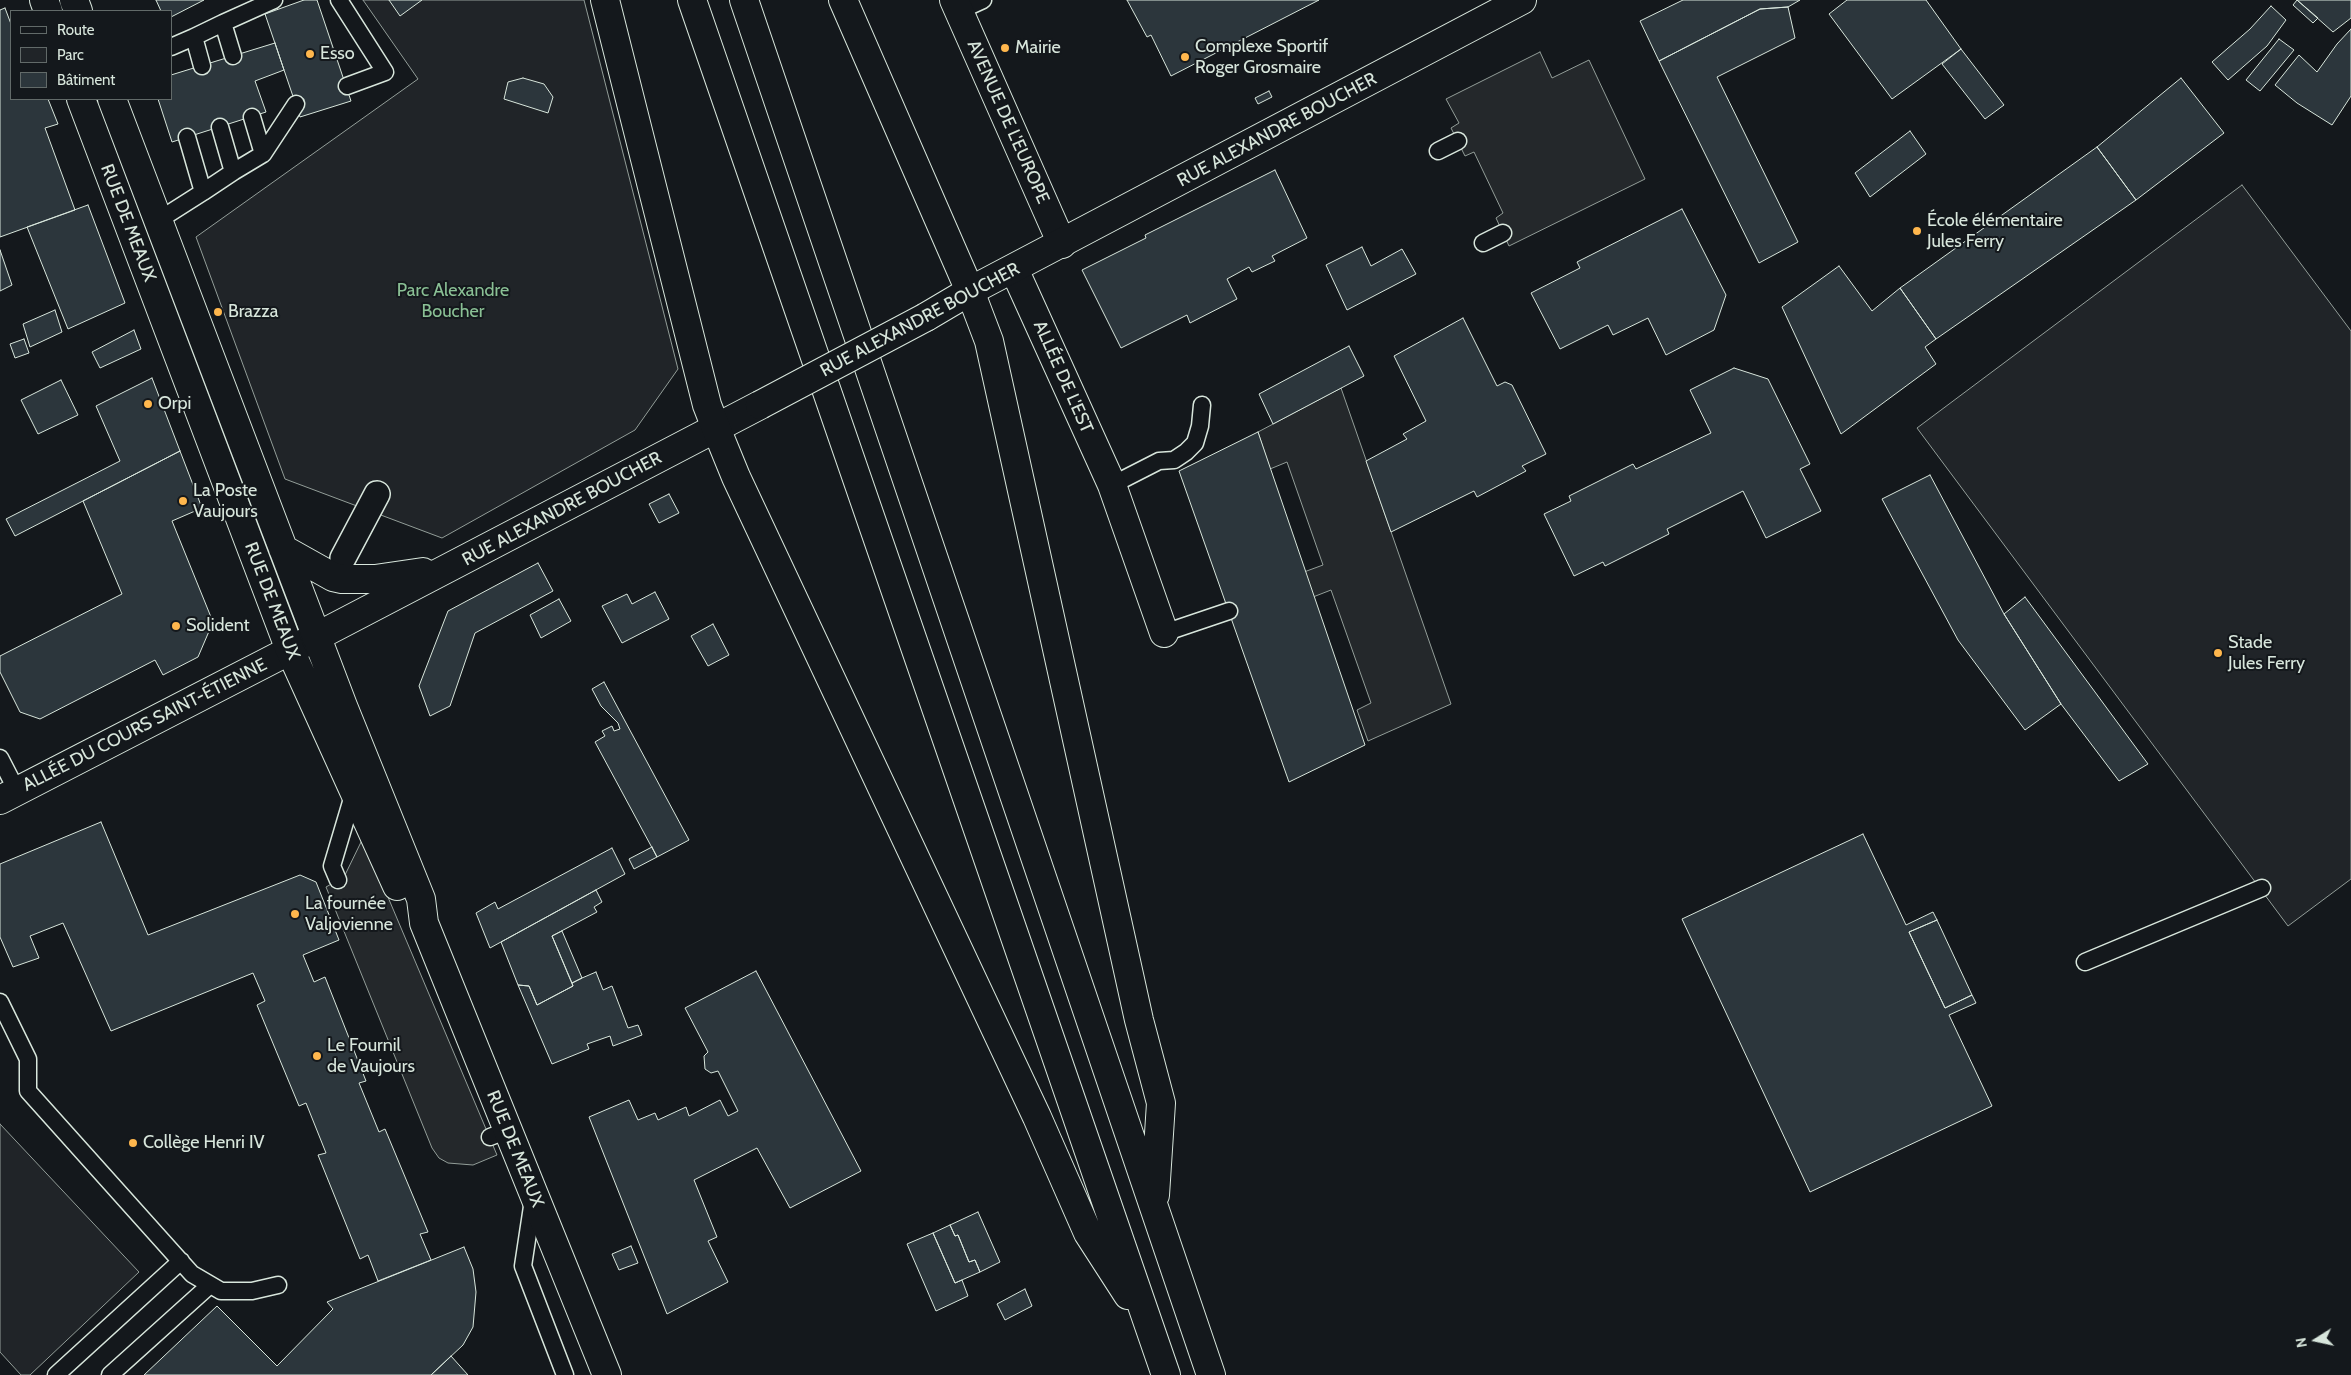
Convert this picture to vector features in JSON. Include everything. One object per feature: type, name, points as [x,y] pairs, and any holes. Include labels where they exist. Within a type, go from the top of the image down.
[{"type":"main road","points":[[605,0],[707,405],[736,477],[1037,1117],[1088,1233],[1152,1331]]},
{"type":"main road","points":[[692,0],[1166,1375]]},
{"type":"main road","points":[[744,0],[1211,1375]]},
{"type":"main road","points":[[843,0],[970,291],[989,341],[1139,1020],[1160,1103],[1154,1209]]},
{"type":"main road","name":"RUE ALEXANDRE BOUCHER","points":[[316,637],[760,405],[926,317],[970,291],[1522,0]]},
{"type":"main road","name":"AVENUE DE L'EUROPE","points":[[966,4],[1062,244]]},
{"type":"main road","name":"RUE DE MEAUX","points":[[81,100],[290,650],[406,906],[424,923]]},
{"type":"main road","name":"RUE DE MEAUX","points":[[96,100],[294,618],[316,637]]},
{"type":"main road","name":"RUE DE MEAUX","points":[[112,100],[316,637],[421,898],[424,923],[499,1134],[534,1195],[607,1375]]},
{"type":"main road","name":"ALLÉE DE L'EST","points":[[1014,269],[1112,485],[1164,633]]},
{"type":"main road","points":[[282,549],[333,577],[342,579],[375,579],[449,568]]},
{"type":"main road","points":[[308,690],[316,637]]},
{"type":"main road","name":"ALLÉE DU COURS SAINT-ÉTIENNE","points":[[9,796],[316,637]]},
{"type":"street","points":[[343,558],[378,494]]},
{"type":"lane","points":[[172,47],[274,0]]},
{"type":"lane","points":[[339,0],[385,72],[347,86]]},
{"type":"lane","points":[[223,23],[233,56]]},
{"type":"lane","points":[[194,37],[202,66]]},
{"type":"lane","points":[[158,220],[263,154],[296,104]]},
{"type":"lane","points":[[252,117],[263,154]]},
{"type":"lane","points":[[220,127],[233,172]]},
{"type":"lane","points":[[187,137],[203,192]]},
{"type":"lane","points":[[1438,151],[1458,142]]},
{"type":"lane","points":[[1483,243],[1503,233]]},
{"type":"lane","points":[[1112,485],[1159,461],[1174,460],[1186,452],[1195,443],[1200,426],[1202,405]]},
{"type":"lane","points":[[1164,633],[1229,611]]},
{"type":"lane","points":[[0,758],[9,796]]},
{"type":"lane","points":[[338,880],[332,866],[354,792]]},
{"type":"lane","points":[[2084,962],[2262,888]]},
{"type":"lane","points":[[0,1002],[28,1060],[28,1091],[192,1274],[221,1291],[252,1291],[278,1285]]},
{"type":"lane","points":[[534,1195],[523,1266],[565,1375]]},
{"type":"lane","points":[[56,1375],[181,1261]]},
{"type":"lane","points":[[110,1375],[210,1285]]},
{"type":"green space","name":"Parc Alexandre Boucher","points":[[363,0],[584,0],[678,369],[635,430],[442,538],[285,479],[196,237],[418,79]]},
{"type":"green space","name":"Stade Jules Ferry","points":[[2242,185],[2351,331],[2351,879],[2288,926],[1917,428]]},
{"type":"green space","points":[[0,1124],[139,1272],[30,1375],[21,1375],[0,1352]]},
{"type":"shaded area","points":[[1540,52],[1552,78],[1589,60],[1645,179],[1509,246],[1496,218],[1503,213],[1474,152],[1465,156],[1451,128],[1459,123],[1446,99]]},
{"type":"shaded area","points":[[1341,388],[1451,704],[1368,741],[1357,710],[1371,703],[1331,590],[1313,597],[1304,572],[1323,565],[1287,462],[1270,469],[1258,432]]},
{"type":"shaded area","points":[[363,838],[497,1155],[473,1165],[448,1163],[439,1158],[432,1148],[326,887],[344,877]]},
{"type":"building","points":[[156,0],[204,0],[172,16],[172,10],[161,10]]},
{"type":"building","points":[[304,0],[317,0],[351,101],[300,117],[265,14]]},
{"type":"building","points":[[389,0],[422,0],[400,16]]},
{"type":"building","name":"Complexe Sportif Roger Grosmaire","points":[[1127,0],[1319,0],[1171,76],[1151,35],[1147,37]]},
{"type":"building","points":[[1683,0],[1800,0],[1788,7],[1760,9],[1659,61],[1640,21]]},
{"type":"building","points":[[1847,0],[1926,0],[1961,49],[1892,99],[1829,14]]},
{"type":"building","points":[[2297,0],[2351,0],[2351,18],[2333,32]]},
{"type":"building","points":[[2297,0],[2318,18],[2313,23],[2293,5]]},
{"type":"building","points":[[2271,6],[2286,20],[2267,46],[2228,80],[2212,62],[2250,29]]},
{"type":"building","points":[[1788,7],[1795,38],[1717,77],[1798,242],[1759,263],[1659,61],[1760,9]]},
{"type":"building","points":[[5,8],[10,21],[10,100],[48,100],[58,124],[45,128],[75,210],[0,237],[0,10]]},
{"type":"building","points":[[2351,29],[2351,96],[2332,125],[2297,103],[2275,85],[2299,55],[2317,72],[2337,44]]},
{"type":"building","points":[[2279,39],[2294,50],[2260,91],[2246,80]]},
{"type":"building","points":[[275,43],[284,70],[255,81],[266,112],[172,142],[158,100],[172,100],[172,75]]},
{"type":"building","points":[[1961,49],[2004,105],[1985,119],[1942,64]]},
{"type":"building","points":[[523,78],[544,84],[553,97],[548,113],[504,99],[508,82]]},
{"type":"building","points":[[2181,78],[2224,133],[2136,200],[2097,147]]},
{"type":"building","points":[[1269,91],[1272,97],[1258,104],[1255,98]]},
{"type":"building","points":[[1910,131],[1926,154],[1870,197],[1855,173]]},
{"type":"building","points":[[2097,147],[2136,200],[1936,339],[1900,288]]},
{"type":"building","points":[[1275,170],[1307,238],[1272,256],[1275,261],[1252,272],[1249,267],[1227,279],[1237,299],[1190,323],[1187,315],[1121,348],[1082,270],[1146,238],[1145,235]]},
{"type":"building","points":[[88,205],[125,303],[68,329],[27,227]]},
{"type":"building","points":[[1682,209],[1726,295],[1714,330],[1666,355],[1648,318],[1613,335],[1608,325],[1560,349],[1531,293],[1580,268],[1577,262]]},
{"type":"building","points":[[1362,247],[1371,266],[1402,249],[1416,274],[1347,310],[1326,265]]},
{"type":"building","points":[[0,250],[12,285],[0,291]]},
{"type":"building","points":[[1839,266],[1872,311],[1900,288],[1936,339],[1925,347],[1936,364],[1841,434],[1782,307]]},
{"type":"building","points":[[55,310],[62,332],[30,347],[23,324]]},
{"type":"building","points":[[1463,318],[1497,386],[1505,382],[1512,385],[1546,454],[1522,466],[1526,471],[1477,497],[1474,491],[1391,532],[1366,461],[1407,439],[1403,434],[1426,421],[1394,356]]},
{"type":"building","points":[[134,330],[141,349],[100,368],[92,352]]},
{"type":"building","points":[[24,339],[29,353],[15,358],[10,344]]},
{"type":"building","points":[[1349,346],[1364,376],[1273,424],[1259,394]]},
{"type":"building","points":[[1734,368],[1768,379],[1810,464],[1800,469],[1821,511],[1766,538],[1743,491],[1667,529],[1669,534],[1605,566],[1603,562],[1574,576],[1544,514],[1571,501],[1569,496],[1633,464],[1636,469],[1711,433],[1690,390]]},
{"type":"building","points":[[152,378],[180,451],[15,536],[6,519],[120,461],[96,406]]},
{"type":"building","points":[[61,380],[78,415],[38,434],[21,400]]},
{"type":"building","points":[[1258,432],[1365,745],[1289,782],[1179,471]]},
{"type":"building","points":[[180,451],[202,508],[172,521],[213,622],[198,657],[163,675],[155,660],[40,719],[20,712],[0,672],[0,656],[122,594],[83,501]]},
{"type":"building","points":[[1930,475],[2004,614],[2061,704],[2025,730],[1958,640],[1882,499]]},
{"type":"building","points":[[669,494],[679,513],[659,523],[649,504]]},
{"type":"building","points":[[538,563],[553,591],[475,633],[450,706],[430,716],[419,686],[448,611]]},
{"type":"building","points":[[655,592],[669,619],[622,643],[602,606],[627,594],[632,604]]},
{"type":"building","points":[[2025,597],[2148,764],[2119,781],[2061,704],[2004,614]]},
{"type":"building","points":[[559,599],[571,621],[541,638],[530,615]]},
{"type":"building","points":[[713,624],[729,655],[708,666],[691,636]]},
{"type":"building","points":[[604,682],[689,840],[657,857],[595,742],[605,736],[602,731],[612,726],[614,731],[620,729],[618,723],[601,706],[592,689]]},
{"type":"building","name":"Le Fournil de Vaujours","points":[[101,822],[148,935],[300,875],[316,882],[339,940],[303,955],[314,982],[325,977],[366,1081],[359,1083],[379,1132],[385,1129],[428,1232],[420,1234],[431,1260],[378,1281],[368,1255],[360,1259],[318,1155],[326,1153],[306,1103],[299,1106],[257,1005],[265,1001],[253,973],[111,1031],[63,923],[30,936],[39,958],[13,967],[0,937],[0,864]]},
{"type":"building","points":[[1863,834],[1906,925],[1933,912],[1937,920],[1909,932],[1945,1008],[1972,995],[1976,1003],[1949,1015],[1992,1106],[1810,1192],[1682,919]]},
{"type":"building","points":[[652,847],[657,857],[634,869],[629,859]]},
{"type":"building","points":[[612,848],[625,874],[490,948],[476,913],[495,902],[498,909]]},
{"type":"building","points":[[596,890],[602,902],[594,907],[597,912],[552,936],[573,986],[537,1005],[529,986],[518,985],[501,942]]},
{"type":"building","points":[[1937,920],[1972,995],[1945,1008],[1909,932]]},
{"type":"building","points":[[562,931],[582,978],[572,983],[552,936]]},
{"type":"building","points":[[756,971],[861,1171],[790,1208],[757,1148],[694,1180],[717,1237],[708,1241],[728,1282],[667,1314],[589,1117],[629,1100],[638,1120],[655,1113],[658,1120],[686,1107],[689,1116],[720,1100],[728,1116],[738,1111],[718,1071],[711,1073],[705,1069],[704,1056],[708,1052],[685,1008]]},
{"type":"building","points":[[596,972],[603,990],[612,986],[628,1028],[638,1025],[642,1035],[613,1046],[610,1036],[587,1044],[589,1049],[552,1064],[518,985],[529,986],[537,1005],[573,986],[572,983]]},
{"type":"building","points":[[978,1212],[1000,1262],[980,1272],[975,1260],[969,1262],[958,1235],[955,1236],[950,1225]]},
{"type":"building","points":[[950,1225],[955,1236],[958,1235],[969,1262],[975,1260],[980,1272],[955,1283],[933,1233]]},
{"type":"building","points":[[933,1233],[955,1283],[962,1280],[968,1296],[936,1311],[907,1244]]},
{"type":"building","points":[[631,1246],[638,1263],[619,1270],[612,1254]]},
{"type":"building","points":[[464,1247],[473,1269],[476,1292],[473,1327],[463,1345],[431,1375],[144,1375],[217,1306],[277,1366],[333,1309],[327,1302]]},
{"type":"building","points":[[1025,1289],[1032,1306],[1005,1320],[997,1304]]},
{"type":"building","points":[[451,1356],[468,1375],[431,1375]]},
{"type":"place","name":"Mairie","points":[[1005,48]]},
{"type":"place","name":"Esso","points":[[310,54]]},
{"type":"place","name":"Complexe Sportif Roger Grosmaire","points":[[1185,57]]},
{"type":"place","name":"École élémentaire Jules Ferry","points":[[1917,231]]},
{"type":"place","name":"Brazza","points":[[218,312]]},
{"type":"place","name":"Orpi","points":[[148,404]]},
{"type":"place","name":"La Poste Vaujours","points":[[183,501]]},
{"type":"place","name":"Solident","points":[[176,626]]},
{"type":"place","name":"Stade Jules Ferry","points":[[2218,653]]},
{"type":"place","name":"La fournée Valjovienne","points":[[295,914]]},
{"type":"place","name":"Le Fournil de Vaujours","points":[[317,1056]]},
{"type":"place","name":"Collège Henri IV","points":[[133,1143]]}]
